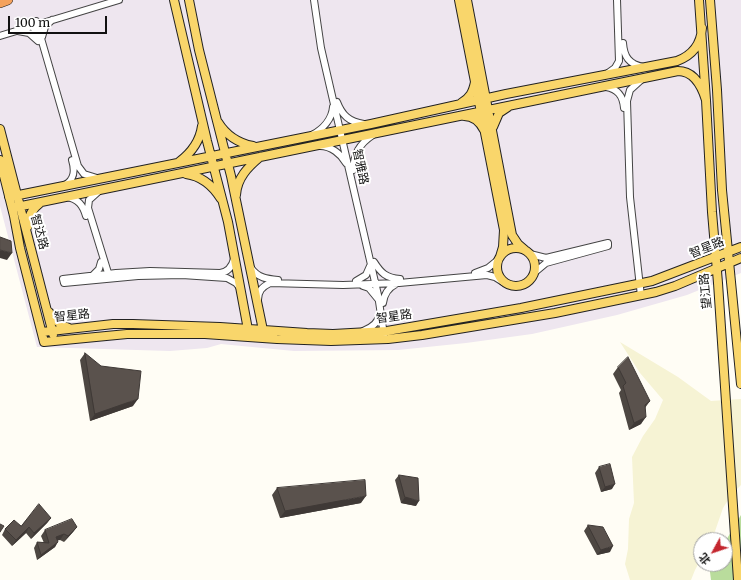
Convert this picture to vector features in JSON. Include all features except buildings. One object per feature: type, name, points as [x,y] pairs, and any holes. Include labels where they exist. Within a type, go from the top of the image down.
[{"type":"highway","points":[[0,3],[8,0]]},
{"type":"main road","points":[[174,0],[202,121],[224,206],[235,255],[249,333]]},
{"type":"main road","points":[[459,0],[479,76],[493,91],[500,94],[508,94]]},
{"type":"main road","points":[[457,116],[467,116],[476,120],[489,133],[512,235],[518,244],[528,252],[534,260],[535,266],[532,279],[521,286],[514,286],[503,282],[497,271],[504,230],[489,133],[467,0]]},
{"type":"main road","name":"望江路","points":[[700,0],[712,212],[738,580]]},
{"type":"main road","points":[[710,0],[718,90],[722,190],[741,384]]},
{"type":"main road","points":[[190,3],[193,27],[227,164],[264,334]]},
{"type":"main road","points":[[13,196],[342,130],[508,94],[677,61],[687,56],[697,46],[700,41],[702,28]]},
{"type":"main road","points":[[16,207],[261,156],[373,135],[485,110],[678,71],[687,72],[697,81],[706,100]]},
{"type":"main road","points":[[456,106],[467,99],[471,94],[479,76]]},
{"type":"main road","points":[[489,133],[499,114],[510,105]]},
{"type":"main road","points":[[215,118],[233,138],[246,144],[258,146]]},
{"type":"main road","points":[[178,163],[198,142],[201,133],[202,121]]},
{"type":"main road","name":"智达路","points":[[0,129],[13,179],[13,196]]},
{"type":"main road","points":[[236,204],[237,190],[241,177],[249,166],[261,156]]},
{"type":"main road","name":"智达路","points":[[0,160],[16,207],[28,235],[55,341]]},
{"type":"main road","points":[[181,173],[190,174],[206,182],[216,191],[224,206]]},
{"type":"main road","points":[[13,179],[22,189],[36,192]]},
{"type":"main road","points":[[28,235],[28,219],[33,209],[41,202]]},
{"type":"main road","name":"智达路","points":[[16,207],[20,248],[44,342]]},
{"type":"main road","name":"智星路","points":[[264,334],[275,332],[333,334],[358,333],[386,335],[663,278],[741,247]]},
{"type":"main road","points":[[499,258],[507,250],[513,248],[519,248],[528,252]]},
{"type":"main road","name":"智星路","points":[[44,342],[127,334],[249,333],[331,341],[386,335],[449,332],[639,296],[675,286],[741,258]]},
{"type":"main road","points":[[47,307],[52,316],[62,325],[68,328],[76,328]]},
{"type":"main road","points":[[224,328],[230,327],[242,319],[245,310]]},
{"type":"main road","points":[[260,316],[266,326],[275,332]]},
{"type":"main road","name":"智星路","points":[[42,332],[134,324],[224,328],[249,333]]},
{"type":"street","points":[[0,32],[34,23],[106,0]]},
{"type":"street","points":[[0,36],[34,23],[54,19],[120,0]]},
{"type":"street","points":[[168,0],[177,13]]},
{"type":"street","name":"智雅路","points":[[314,0],[321,48],[335,100],[377,282],[386,335]]},
{"type":"street","name":"智雅路","points":[[318,0],[323,39],[335,100]]},
{"type":"street","points":[[606,75],[615,68],[619,61],[617,0]]},
{"type":"street","points":[[621,0],[625,53],[628,60],[632,64],[644,67]]},
{"type":"street","points":[[54,19],[45,27],[40,41],[74,167],[71,180],[64,186]]},
{"type":"street","points":[[34,23],[78,166],[80,170],[88,176],[100,179]]},
{"type":"street","points":[[15,31],[20,30],[29,33],[40,41]]},
{"type":"street","points":[[637,284],[630,197],[627,97],[632,86],[643,78]]},
{"type":"street","points":[[602,87],[608,87],[616,91],[622,97],[623,102],[628,204],[639,296]]},
{"type":"street","points":[[335,100],[340,110],[350,120],[357,123],[371,124]]},
{"type":"street","points":[[311,136],[330,119],[335,100]]},
{"type":"street","points":[[351,170],[358,148],[363,142],[373,135]]},
{"type":"street","points":[[315,146],[324,146],[343,157],[351,170]]},
{"type":"street","points":[[103,189],[89,200],[88,208],[103,264],[116,273]]},
{"type":"street","points":[[65,197],[76,200],[84,209],[107,276]]},
{"type":"street","points":[[528,252],[546,258],[608,243],[608,246],[546,263],[534,273]]},
{"type":"street","points":[[235,255],[234,261],[230,268],[227,271],[220,273],[150,271],[116,273],[107,276],[64,283],[63,279],[92,276],[107,276],[161,275],[226,278],[236,283],[242,293]]},
{"type":"street","points":[[357,283],[369,271],[372,262],[383,274],[399,281],[473,273],[488,268],[499,258]]},
{"type":"street","points":[[92,276],[103,264]]},
{"type":"street","points":[[250,267],[257,275],[267,279],[302,282],[357,283],[369,288],[381,302],[388,289],[399,281]]},
{"type":"street","points":[[258,304],[260,290],[270,283],[307,285],[487,275],[496,277],[503,282]]},
{"type":"street","name":"智雅路","points":[[381,302],[381,311],[386,335]]},
{"type":"street","points":[[358,333],[365,331],[373,325],[380,316],[381,311]]},
{"type":"shaded area","points":[[0,0],[741,0],[741,273],[687,295],[617,315],[532,334],[466,343],[398,350],[294,351],[221,344],[207,348],[170,351],[37,347],[0,206]]},
{"type":"shaded area","points":[[620,342],[678,377],[711,401],[741,399],[741,485],[732,494],[723,508],[715,532],[693,532],[694,572],[691,580],[630,580],[625,564],[628,549],[629,519],[634,503],[632,457],[643,436],[655,419],[663,400],[640,373]]},
{"type":"green space","points":[[741,515],[741,580],[711,580],[710,572],[733,572],[733,532],[731,532]]}]
